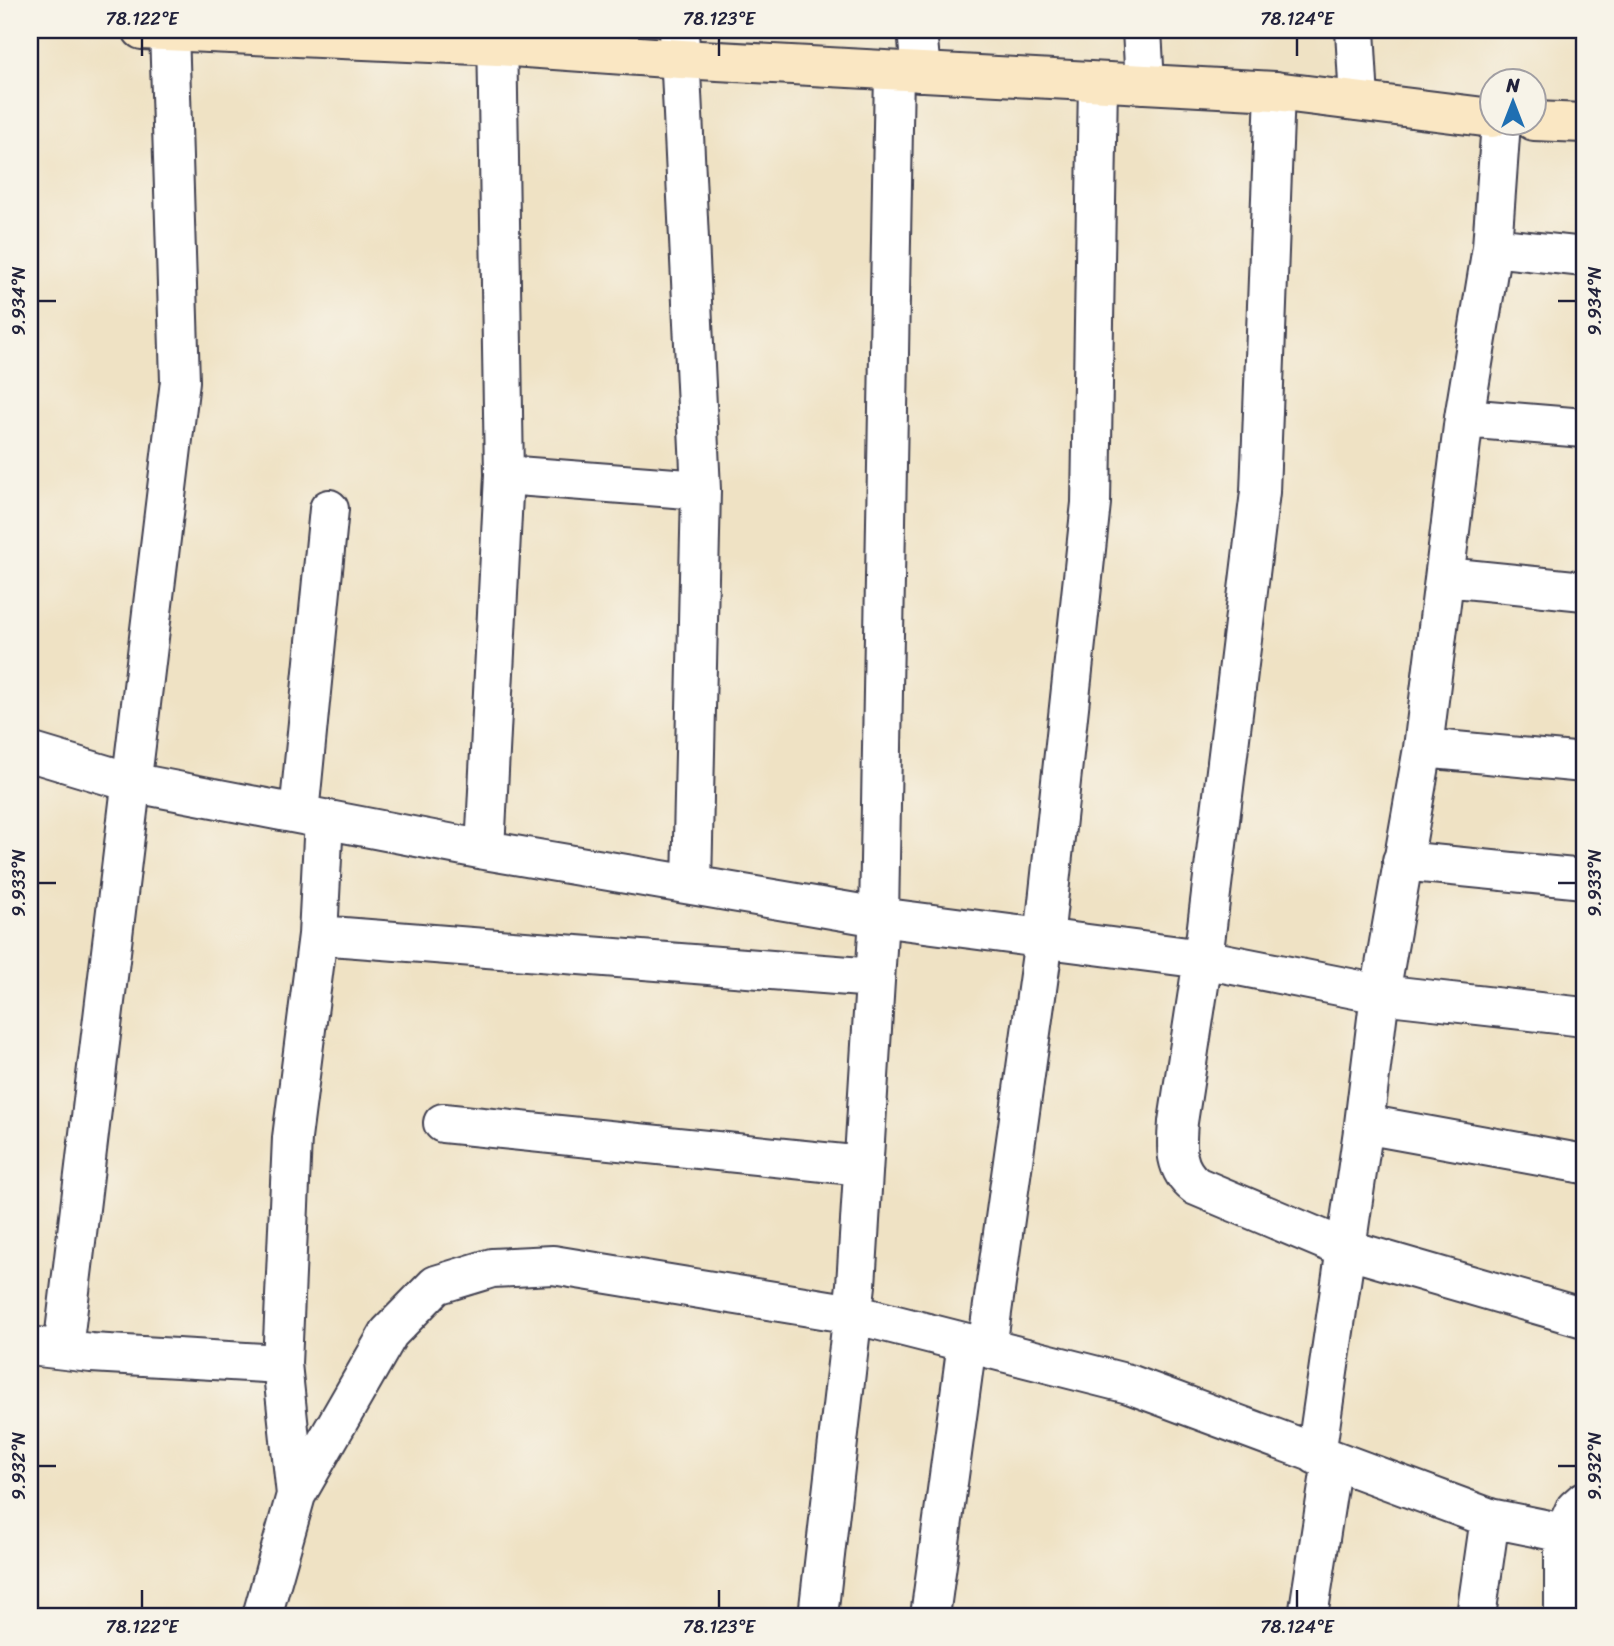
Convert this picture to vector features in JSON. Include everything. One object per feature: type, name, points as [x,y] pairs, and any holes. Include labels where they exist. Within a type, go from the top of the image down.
[{"type":"street","points":[[282,1364],[46,1347],[130,782],[180,381],[160,30],[680,44],[908,71],[1275,91],[1478,116]]},
{"type":"street","points":[[818,1616],[853,1314],[879,917],[908,71],[917,30]]},
{"type":"street","points":[[1142,30],[1145,84]]},
{"type":"street","points":[[1355,30],[1359,101]]},
{"type":"street","points":[[485,850],[505,475],[498,38]]},
{"type":"street","points":[[680,44],[701,490],[692,884]]},
{"type":"street","points":[[930,1616],[1044,939],[1091,503],[1098,82]]},
{"type":"street","points":[[1275,91],[1261,492],[1203,959],[1178,1122],[1175,1148],[1179,1166],[1185,1177],[1196,1186],[1346,1249],[1584,1318]]},
{"type":"street","points":[[1548,122],[1584,123]]},
{"type":"street","points":[[1308,1616],[1346,1249],[1380,994],[1423,748],[1464,418],[1492,247],[1500,136]]},
{"type":"street","points":[[1492,247],[1584,257]]},
{"type":"street","points":[[1464,418],[1584,428]]},
{"type":"street","points":[[505,475],[701,490]]},
{"type":"street","points":[[296,1495],[282,1364],[292,1138],[318,935],[312,816],[330,509]]},
{"type":"street","points":[[1445,578],[1584,591]]},
{"type":"street","points":[[1423,748],[1584,763]]},
{"type":"street","points":[[30,752],[130,782],[485,850],[879,917],[1203,959],[1380,994],[1584,1017]]},
{"type":"street","points":[[1402,860],[1584,879]]},
{"type":"street","points":[[318,935],[875,978]]},
{"type":"street","points":[[443,1123],[863,1166]]},
{"type":"street","points":[[1364,1124],[1584,1164]]},
{"type":"street","points":[[262,1616],[296,1495],[389,1333],[436,1285],[492,1268],[553,1265],[853,1314],[1129,1384],[1490,1518],[1564,1533]]},
{"type":"street","points":[[1564,1616],[1564,1533],[1575,1510],[1584,1501]]},
{"type":"street","points":[[1476,1616],[1490,1518]]}]
